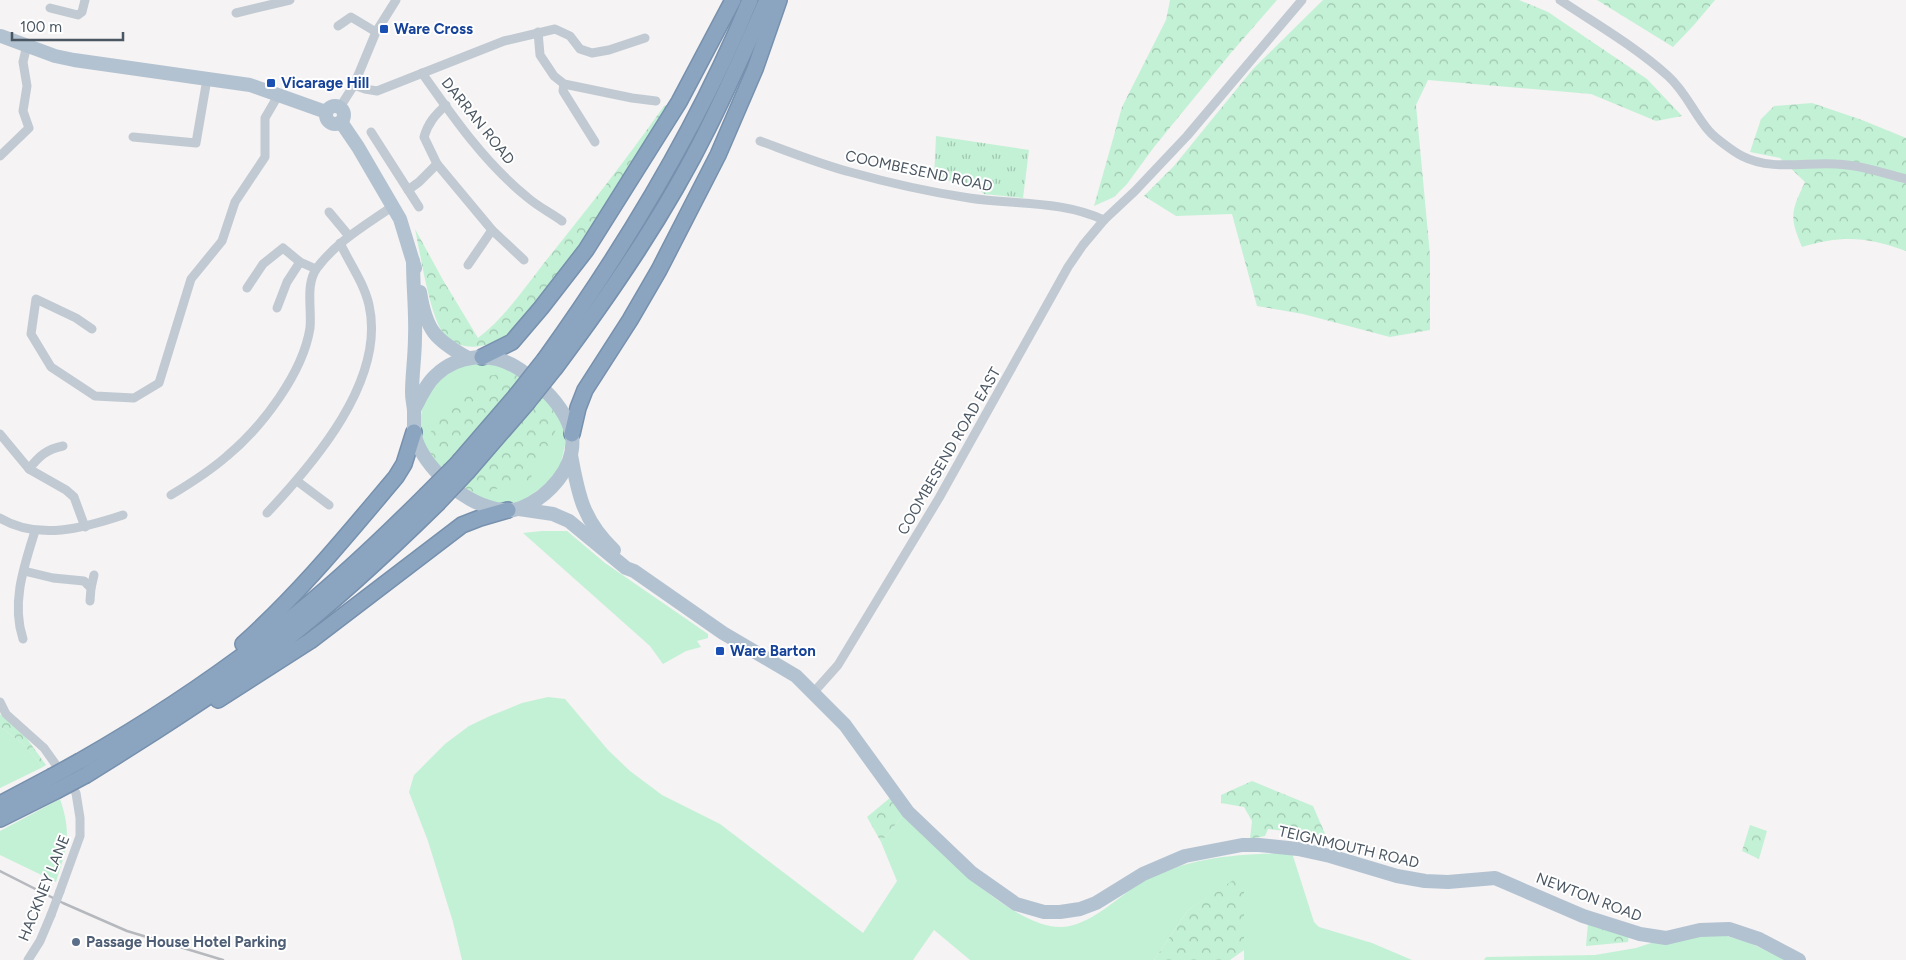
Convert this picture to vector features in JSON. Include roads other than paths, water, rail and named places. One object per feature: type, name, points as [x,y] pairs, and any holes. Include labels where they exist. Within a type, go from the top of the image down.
[{"type":"highway","points":[[475,357],[499,350],[512,342],[586,250],[679,102],[733,0]]},
{"type":"highway","points":[[550,364],[677,154],[718,72],[750,0]]},
{"type":"highway","points":[[0,819],[86,775],[154,733],[284,642],[364,572],[463,467],[521,400],[621,276],[678,183],[708,129],[767,0]]},
{"type":"highway","points":[[572,434],[584,390],[630,320],[659,270],[718,155],[755,69],[780,0]]},
{"type":"highway","points":[[174,703],[206,673],[258,631],[342,542],[396,477],[404,464],[414,432]]},
{"type":"highway","points":[[0,804],[80,761],[174,703],[300,611],[376,544],[432,500]]},
{"type":"highway","points":[[154,733],[191,717],[276,664],[349,613],[462,526],[480,518],[513,509]]},
{"type":"main road","points":[[0,34],[55,56],[250,85],[326,112]]},
{"type":"main road","points":[[332,106],[340,107],[344,114],[341,122],[330,123],[326,118],[326,112],[332,106]]},
{"type":"main road","points":[[341,122],[393,206],[403,229],[413,261],[426,316],[432,330],[441,342],[475,357],[502,360],[517,367],[546,391],[560,408],[572,434],[571,455],[550,490],[538,500],[513,509],[489,508],[468,498],[438,473],[430,464],[419,444],[414,432],[412,394],[415,330],[413,261]]},
{"type":"main road","points":[[414,410],[424,390],[436,374],[450,365],[475,357]]},
{"type":"main road","name":"TEIGNMOUTH ROAD","points":[[571,455],[580,498],[591,522],[599,534],[634,571],[723,633],[796,676],[845,725],[908,812],[972,873],[1016,904],[1044,912],[1080,909],[1166,863],[1185,856],[1242,845],[1259,844],[1298,849],[1330,856],[1397,876],[1425,881],[1448,882],[1482,878]]},
{"type":"main road","name":"TEIGNMOUTH ROAD","points":[[513,509],[542,511],[560,516],[577,527],[626,568],[634,571]]},
{"type":"main road","name":"NEWTON ROAD","points":[[1482,878],[1495,878],[1583,916],[1640,934],[1666,938],[1700,930],[1729,929],[1759,939],[1799,960]]},
{"type":"street","points":[[50,8],[78,15],[82,12],[85,0]]},
{"type":"street","points":[[236,13],[290,0]]},
{"type":"street","points":[[340,107],[354,85],[376,32],[396,0]]},
{"type":"street","name":"COOMBESEND ROAD EAST","points":[[813,693],[838,664],[939,498],[1068,267],[1083,245],[1104,220],[1135,191],[1187,136],[1302,0]]},
{"type":"street","points":[[1560,0],[1642,56],[1669,77],[1689,100],[1709,132],[1742,156],[1780,166],[1804,164],[1858,166],[1906,179]]},
{"type":"street","points":[[338,26],[350,17],[376,32]]},
{"type":"street","points":[[354,85],[365,89],[377,90],[504,41],[555,29],[570,36],[580,49],[592,52],[609,50],[645,38]]},
{"type":"street","points":[[538,32],[540,55],[554,76],[564,84],[656,101]]},
{"type":"street","points":[[0,156],[29,128],[22,111],[27,86],[23,62],[27,44]]},
{"type":"street","name":"DARRAN ROAD","points":[[422,73],[495,168],[528,198],[562,221]]},
{"type":"street","points":[[134,137],[196,142],[207,79]]},
{"type":"street","points":[[564,84],[563,91],[595,142]]},
{"type":"street","points":[[92,329],[76,318],[36,299],[31,334],[51,367],[95,396],[134,398],[159,383],[191,279],[222,242],[235,202],[265,157],[265,118],[279,94]]},
{"type":"street","points":[[446,106],[432,118],[424,137],[437,164],[492,230],[524,260]]},
{"type":"street","points":[[371,132],[419,207]]},
{"type":"street","name":"COOMBESEND ROAD","points":[[760,141],[849,172],[968,198],[1069,208],[1090,213],[1104,220]]},
{"type":"street","points":[[408,190],[437,164]]},
{"type":"street","points":[[171,495],[204,475],[229,455],[278,399],[304,350],[310,327],[312,278],[316,269],[340,243],[393,206]]},
{"type":"street","points":[[329,212],[349,236]]},
{"type":"street","points":[[468,265],[492,230]]},
{"type":"street","points":[[267,514],[297,481],[330,437],[349,407],[367,357],[372,324],[368,304],[361,283],[340,243]]},
{"type":"street","points":[[247,288],[264,264],[283,248],[300,262],[316,269]]},
{"type":"street","points":[[277,308],[287,282],[300,262]]},
{"type":"street","points":[[0,434],[29,469],[74,497],[85,527]]},
{"type":"street","points":[[29,469],[38,457],[47,450],[63,446]]},
{"type":"street","points":[[297,481],[329,505]]},
{"type":"street","points":[[0,518],[6,522],[35,530],[56,531],[85,527],[124,515]]},
{"type":"street","points":[[23,639],[17,609],[18,595],[35,530]]},
{"type":"street","points":[[24,571],[53,578],[84,581],[91,588]]},
{"type":"street","points":[[90,601],[94,575]]},
{"type":"street","name":"HACKNEY LANE","points":[[0,702],[6,714],[44,748],[76,793],[80,818],[80,836],[60,891],[40,941],[28,960]]},
{"type":"railway","points":[[0,871],[63,903],[127,931],[223,960]]},
{"type":"place","name":"Ware Cross","points":[[384,29]]},
{"type":"place","name":"Vicarage Hill","points":[[271,83]]},
{"type":"place","name":"Ware Barton","points":[[720,651]]},
{"type":"place","name":"Passage House Hotel Parking","points":[[76,942]]}]
